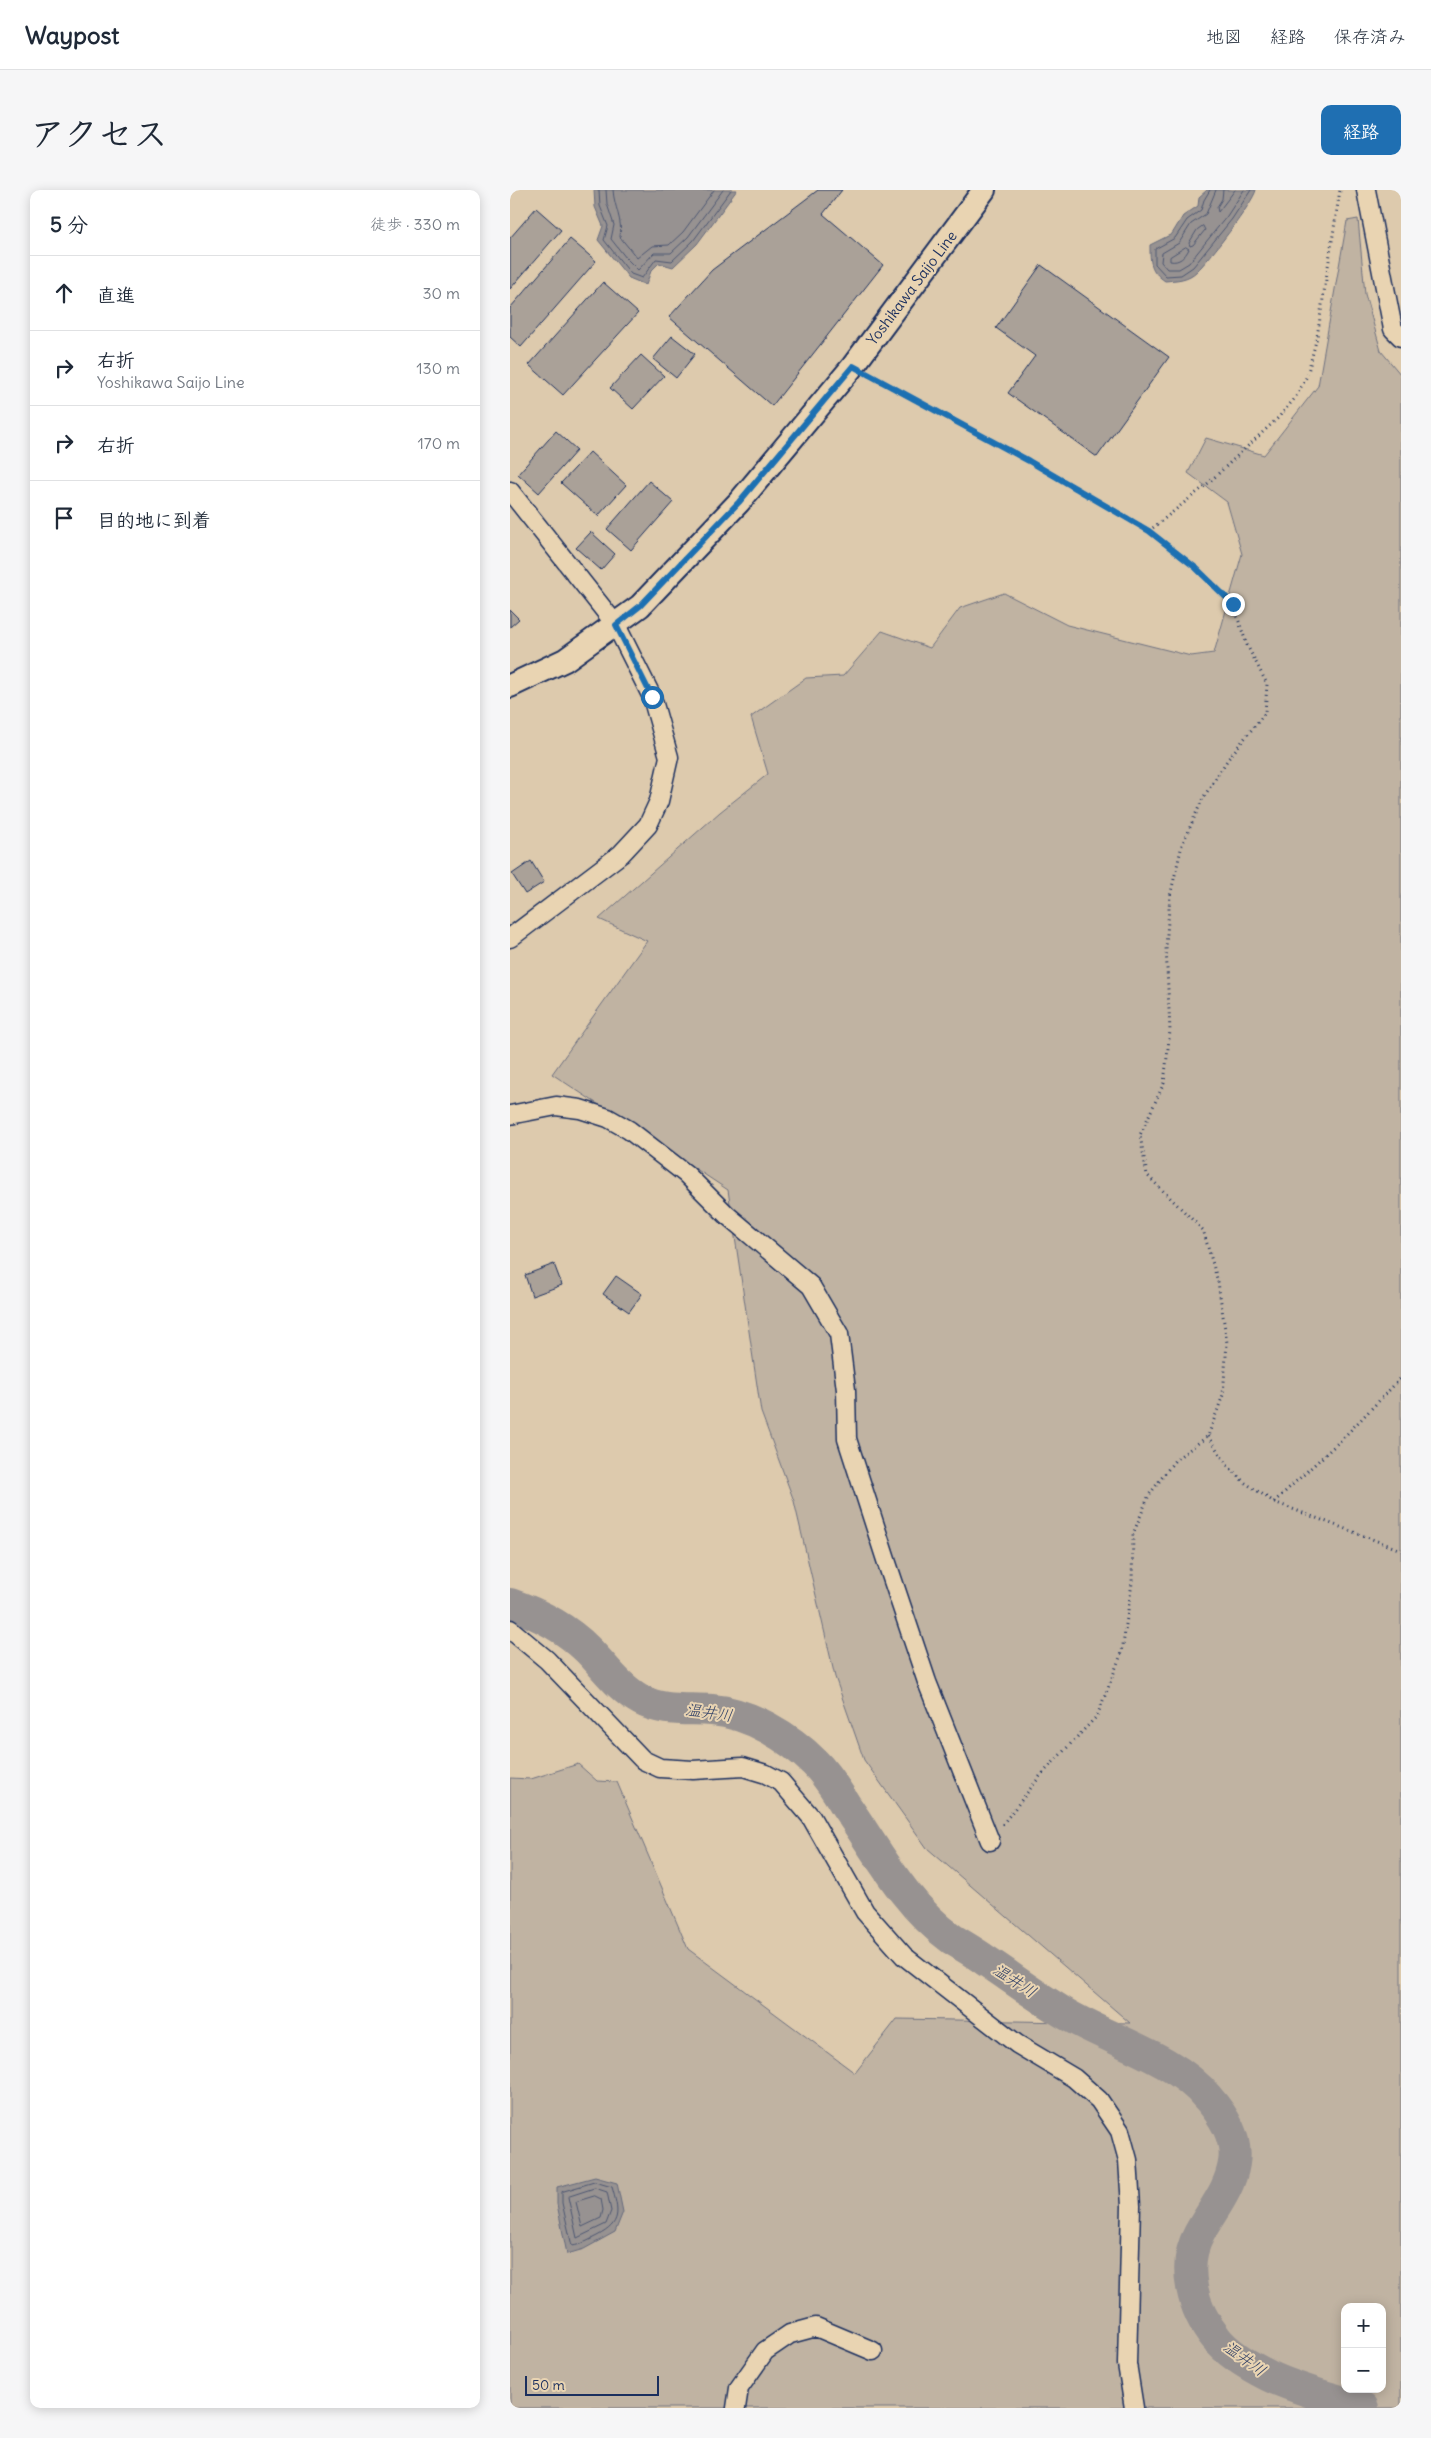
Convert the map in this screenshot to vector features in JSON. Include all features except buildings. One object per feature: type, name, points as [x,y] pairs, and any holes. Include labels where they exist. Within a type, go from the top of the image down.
[{"type":"main road","name":"Yoshikawa Saijo Line","points":[[510,686],[565,660],[640,606],[739,502],[853,366],[984,190]]},
{"type":"street","points":[[1366,190],[1393,329],[1401,337]]},
{"type":"street","points":[[510,491],[616,625],[652,697],[668,757],[659,801],[648,825],[621,854],[510,938]]},
{"type":"street","points":[[510,1115],[556,1106],[580,1109],[608,1118],[629,1130],[686,1174],[727,1215],[811,1286],[838,1334],[846,1390],[847,1439],[927,1682],[990,1841]]},
{"type":"street","points":[[510,1629],[547,1660],[643,1760],[660,1768],[693,1770],[743,1767],[766,1774],[781,1782],[811,1817],[865,1912],[904,1956],[1017,2044],[1074,2078],[1099,2100],[1120,2131],[1128,2160],[1131,2206],[1127,2364],[1134,2408]]},
{"type":"street","points":[[736,2408],[738,2388],[765,2351],[790,2334],[816,2327],[873,2351]]},
{"type":"path","points":[[1149,531],[1205,486],[1278,418],[1296,398],[1307,376],[1317,337],[1340,190]]},
{"type":"path","points":[[853,366],[1029,461],[1149,531],[1196,568],[1233,604],[1247,645],[1267,684],[1265,714],[1228,759],[1203,798],[1182,845],[1170,896],[1167,938],[1170,1031],[1164,1083],[1140,1135],[1147,1175],[1203,1230],[1218,1282],[1227,1342],[1223,1395],[1208,1436],[1175,1460],[1149,1495],[1132,1534],[1132,1583],[1122,1652],[1097,1716],[1041,1775],[990,1841]]},
{"type":"path","points":[[1274,1502],[1343,1438],[1401,1378]]},
{"type":"path","points":[[1208,1436],[1227,1466],[1274,1502],[1401,1550]]},
{"type":"shaded area","points":[[1358,219],[1365,294],[1381,351],[1401,375],[1401,2408],[510,2408],[510,1778],[531,1779],[578,1764],[597,1781],[617,1782],[688,1949],[855,2073],[897,2019],[1130,2023],[927,1848],[864,1760],[835,1677],[794,1501],[761,1412],[728,1190],[552,1074],[647,941],[599,919],[720,812],[768,774],[751,717],[806,678],[843,676],[882,631],[930,648],[960,608],[1004,593],[1067,625],[1191,656],[1214,653],[1242,554],[1227,502],[1188,473],[1206,438],[1264,455],[1318,386],[1347,221]]},
{"type":"water","points":[[594,190],[737,190],[697,244],[673,267],[659,263],[651,271],[646,285],[629,278],[598,240],[603,226],[595,207]]},
{"type":"water","points":[[1207,190],[1256,190],[1247,207],[1230,231],[1194,274],[1178,280],[1165,281],[1156,274],[1152,266],[1150,245],[1172,234],[1183,216],[1198,206],[1199,197]]},
{"type":"water","points":[[595,2177],[617,2183],[623,2212],[615,2232],[584,2249],[567,2254],[557,2204],[557,2187]]},
{"type":"waterway","name":"温井川","points":[[510,1604],[532,1612],[562,1628],[580,1642],[619,1683],[633,1695],[649,1704],[676,1709],[726,1712],[754,1721],[793,1744],[805,1753],[824,1773],[893,1877],[935,1925],[952,1939],[1039,1997],[1090,2027],[1163,2062],[1195,2084],[1214,2105],[1224,2120],[1234,2145],[1235,2154],[1229,2182],[1199,2234],[1191,2260],[1192,2288],[1201,2315],[1221,2344],[1233,2355],[1255,2369],[1292,2386],[1363,2408]]},
{"type":"route","points":[[652,697],[616,625],[640,606],[739,502],[853,366],[1029,461],[1149,531],[1196,568],[1233,604]]}]
